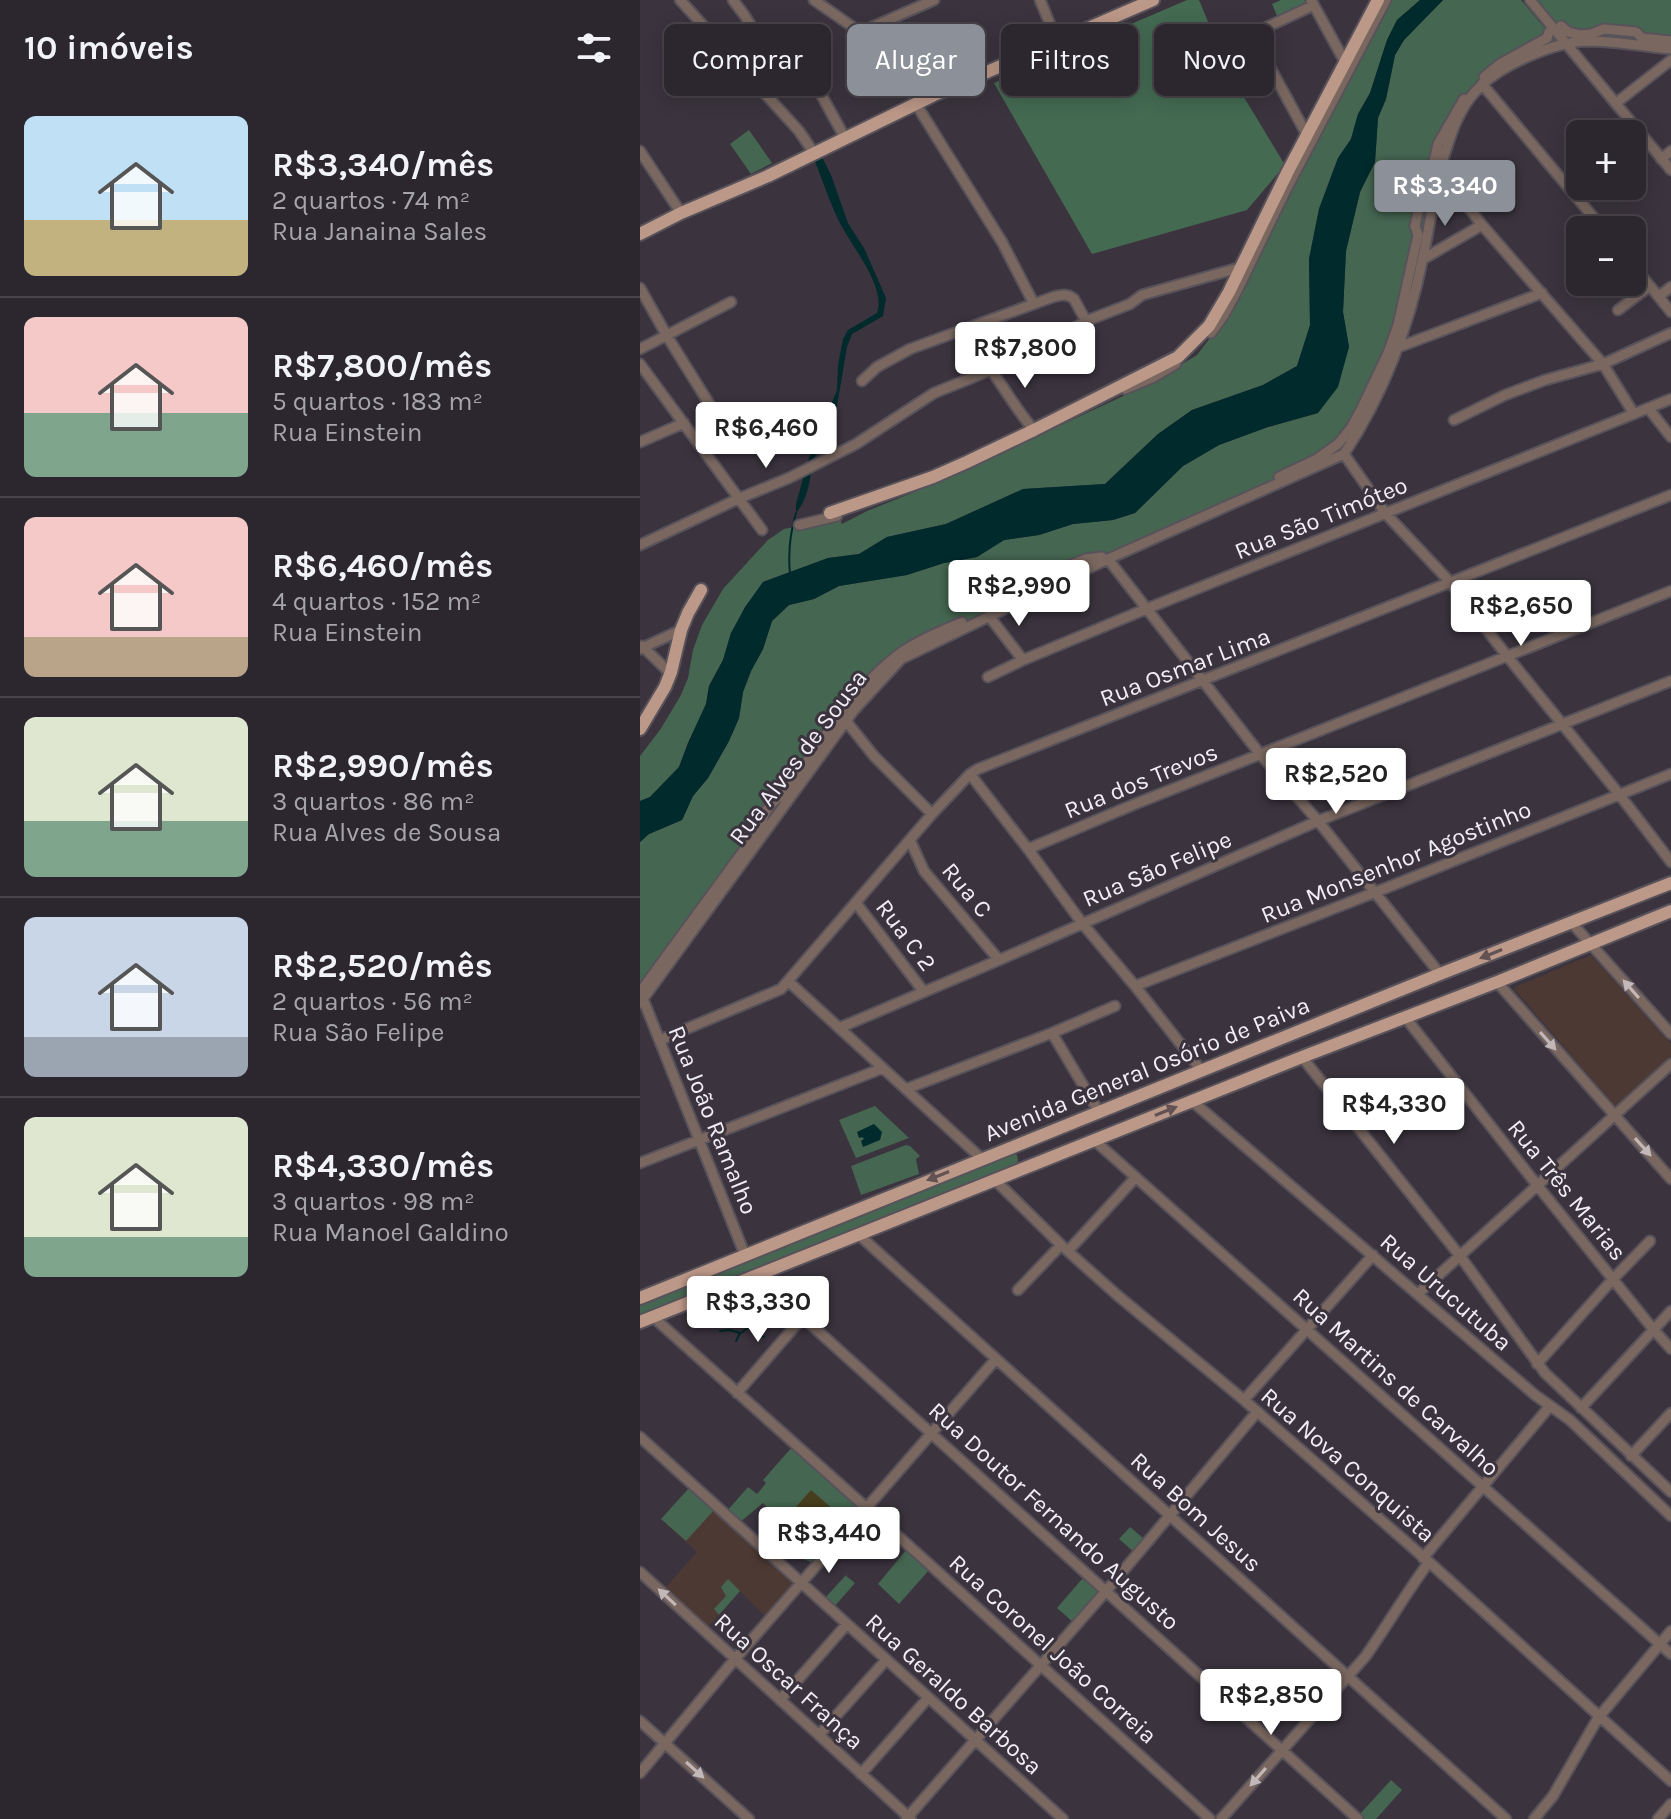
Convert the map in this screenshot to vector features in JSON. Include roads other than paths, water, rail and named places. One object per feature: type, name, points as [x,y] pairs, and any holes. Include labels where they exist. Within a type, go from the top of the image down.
[{"type":"main road","points":[[1097,24],[1153,0]]},
{"type":"main road","points":[[830,513],[933,477],[1178,357],[1209,326],[1229,292],[1378,0]]},
{"type":"main road","points":[[640,234],[1001,66]]},
{"type":"main road","points":[[640,729],[647,708],[671,672],[681,630],[701,590]]},
{"type":"main road","name":"Avenida General Osório de Paiva","points":[[640,1298],[1671,883]]},
{"type":"main road","name":"Avenida General Osório de Paiva","points":[[640,1322],[1671,911]]},
{"type":"main road","points":[[1060,1128],[1057,1136],[1060,1143],[1074,1149]]},
{"type":"main road","points":[[1007,1149],[1020,1153],[1021,1163],[1016,1172]]},
{"type":"street","points":[[680,0],[799,131],[814,153]]},
{"type":"street","points":[[733,0],[758,37],[795,60],[810,78],[845,138]]},
{"type":"street","points":[[814,0],[860,31],[934,0]]},
{"type":"street","points":[[1040,0],[1050,24]]},
{"type":"street","points":[[799,525],[839,516],[947,475],[1154,377],[1201,342],[1224,315],[1386,0]]},
{"type":"street","points":[[1530,0],[1671,170]]},
{"type":"street","points":[[1307,135],[1252,34],[1312,2],[1345,62]]},
{"type":"street","points":[[1561,26],[1568,32],[1580,35],[1604,29],[1636,32],[1642,38],[1671,41]]},
{"type":"street","points":[[641,998],[761,827],[763,815],[775,798],[785,794],[877,673],[903,651],[1056,578],[1066,567],[1086,559],[1107,556],[1317,459],[1338,444],[1361,410],[1398,325],[1418,235],[1415,226],[1419,207],[1426,196],[1438,144],[1449,122],[1480,80],[1500,64],[1547,38],[1549,32]]},
{"type":"street","points":[[1671,49],[1585,41],[1564,44],[1512,65],[1482,84],[1474,93],[1455,125],[1447,146],[1423,259],[1399,347],[1344,454],[1386,514],[1451,583],[1671,862]]},
{"type":"street","points":[[1616,103],[1671,60]]},
{"type":"street","points":[[1482,84],[1592,216]]},
{"type":"street","points":[[916,104],[1002,242],[1034,304]]},
{"type":"street","points":[[640,151],[681,213]]},
{"type":"street","points":[[1661,159],[1671,151]]},
{"type":"street","points":[[1441,171],[1482,225],[1603,364],[1634,414]]},
{"type":"street","points":[[1423,259],[1482,225]]},
{"type":"street","points":[[640,545],[805,470],[856,444],[934,393],[991,370],[1018,355],[1033,352],[1086,321],[1130,304],[1142,295],[1242,267]]},
{"type":"street","points":[[1646,281],[1671,312]]},
{"type":"street","points":[[1618,310],[1650,286]]},
{"type":"street","points":[[1659,296],[1671,287]]},
{"type":"street","points":[[640,288],[710,405]]},
{"type":"street","points":[[1399,347],[1542,293]]},
{"type":"street","points":[[862,381],[877,367],[910,349],[1053,297],[1068,295],[1074,299],[1086,321]]},
{"type":"street","points":[[640,349],[731,302]]},
{"type":"street","points":[[1454,420],[1505,395],[1603,364],[1671,333]]},
{"type":"street","points":[[640,364],[762,530]]},
{"type":"street","points":[[991,370],[1034,430]]},
{"type":"street","name":"Rua São Timóteo","points":[[988,677],[1146,609],[1671,399]]},
{"type":"street","points":[[1649,409],[1671,437]]},
{"type":"street","points":[[640,442],[684,423]]},
{"type":"street","name":"Rua Alves de Sousa","points":[[641,998],[846,721],[901,659],[1108,559],[1344,454]]},
{"type":"street","name":"Rua Osmar Lima","points":[[660,1040],[781,989],[932,814],[978,769],[1671,495]]},
{"type":"street","points":[[1108,559],[1260,754],[1318,821],[1440,974]]},
{"type":"street","name":"Rua dos Trevos","points":[[1028,849],[1671,591]]},
{"type":"street","points":[[989,616],[1023,660]]},
{"type":"street","points":[[671,672],[641,647],[681,630]]},
{"type":"street","name":"Rua São Felipe","points":[[839,1028],[1318,821],[1671,681]]},
{"type":"street","points":[[846,721],[874,756],[932,814]]},
{"type":"street","points":[[970,774],[1082,923],[1201,1070]]},
{"type":"street","name":"Rua Monsenhor Agostinho","points":[[1135,986],[1671,774]]},
{"type":"street","name":"Rua C","points":[[910,840],[924,871],[999,960]]},
{"type":"street","name":"Rua C 2","points":[[856,903],[924,992]]},
{"type":"street","points":[[1571,922],[1671,1034]]},
{"type":"street","points":[[788,981],[982,1159]]},
{"type":"street","points":[[1497,982],[1671,1179]]},
{"type":"street","name":"Rua João Ramalho","points":[[641,998],[745,1255]]},
{"type":"street","points":[[906,1089],[1115,1006]]},
{"type":"street","name":"Rua Três Marias","points":[[1405,1017],[1671,1349]]},
{"type":"street","points":[[1052,1033],[1099,1112]]},
{"type":"street","points":[[1302,1057],[1460,1256],[1537,1364],[1671,1492]]},
{"type":"street","points":[[1419,1293],[1671,1064]]},
{"type":"street","points":[[640,1163],[883,1068]]},
{"type":"street","name":"Rua Urucutuba","points":[[1192,1101],[1535,1395],[1570,1420],[1671,1516]]},
{"type":"street","name":"Rua Martins de Carvalho","points":[[1094,1140],[1671,1654]]},
{"type":"street","points":[[1018,1290],[1136,1177]]},
{"type":"street","name":"Rua Nova Conquista","points":[[995,1180],[1117,1295],[1244,1400],[1671,1781]]},
{"type":"street","name":"Rua Bom Jesus","points":[[859,1235],[1506,1819]]},
{"type":"street","points":[[1537,1364],[1650,1241]]},
{"type":"street","points":[[1244,1400],[1373,1255]]},
{"type":"street","name":"Rua Doutor Fernando Augusto","points":[[757,1276],[1358,1819]]},
{"type":"street","points":[[1581,1408],[1671,1311]]},
{"type":"street","name":"Rua Coronel João Correia","points":[[653,1317],[1210,1819]]},
{"type":"street","points":[[737,1393],[803,1317]]},
{"type":"street","points":[[640,1773],[996,1359]]},
{"type":"street","points":[[1221,1819],[1365,1657],[1426,1560],[1483,1487],[1555,1409],[1571,1399]]},
{"type":"street","points":[[909,1818],[1257,1412]]},
{"type":"street","points":[[1631,1456],[1671,1413]]},
{"type":"street","name":"Rua Geraldo Barbosa","points":[[640,1437],[1063,1819]]},
{"type":"street","name":"Rua Oscar França","points":[[640,1572],[909,1818]]},
{"type":"street","points":[[780,1700],[847,1624]]},
{"type":"street","points":[[1534,1819],[1553,1796],[1598,1718],[1671,1631]]},
{"type":"street","points":[[819,1735],[886,1660]]},
{"type":"street","points":[[861,1774],[928,1698]]},
{"type":"street","points":[[640,1721],[749,1819]]},
{"type":"street","points":[[1658,1819],[1671,1804]]},
{"type":"waterway","points":[[790,574],[790,543],[796,513]]},
{"type":"waterway","points":[[741,1333],[758,1320]]},
{"type":"waterway","points":[[749,1327],[764,1337]]},
{"type":"waterway","points":[[720,1331],[740,1333],[736,1341]]}]
